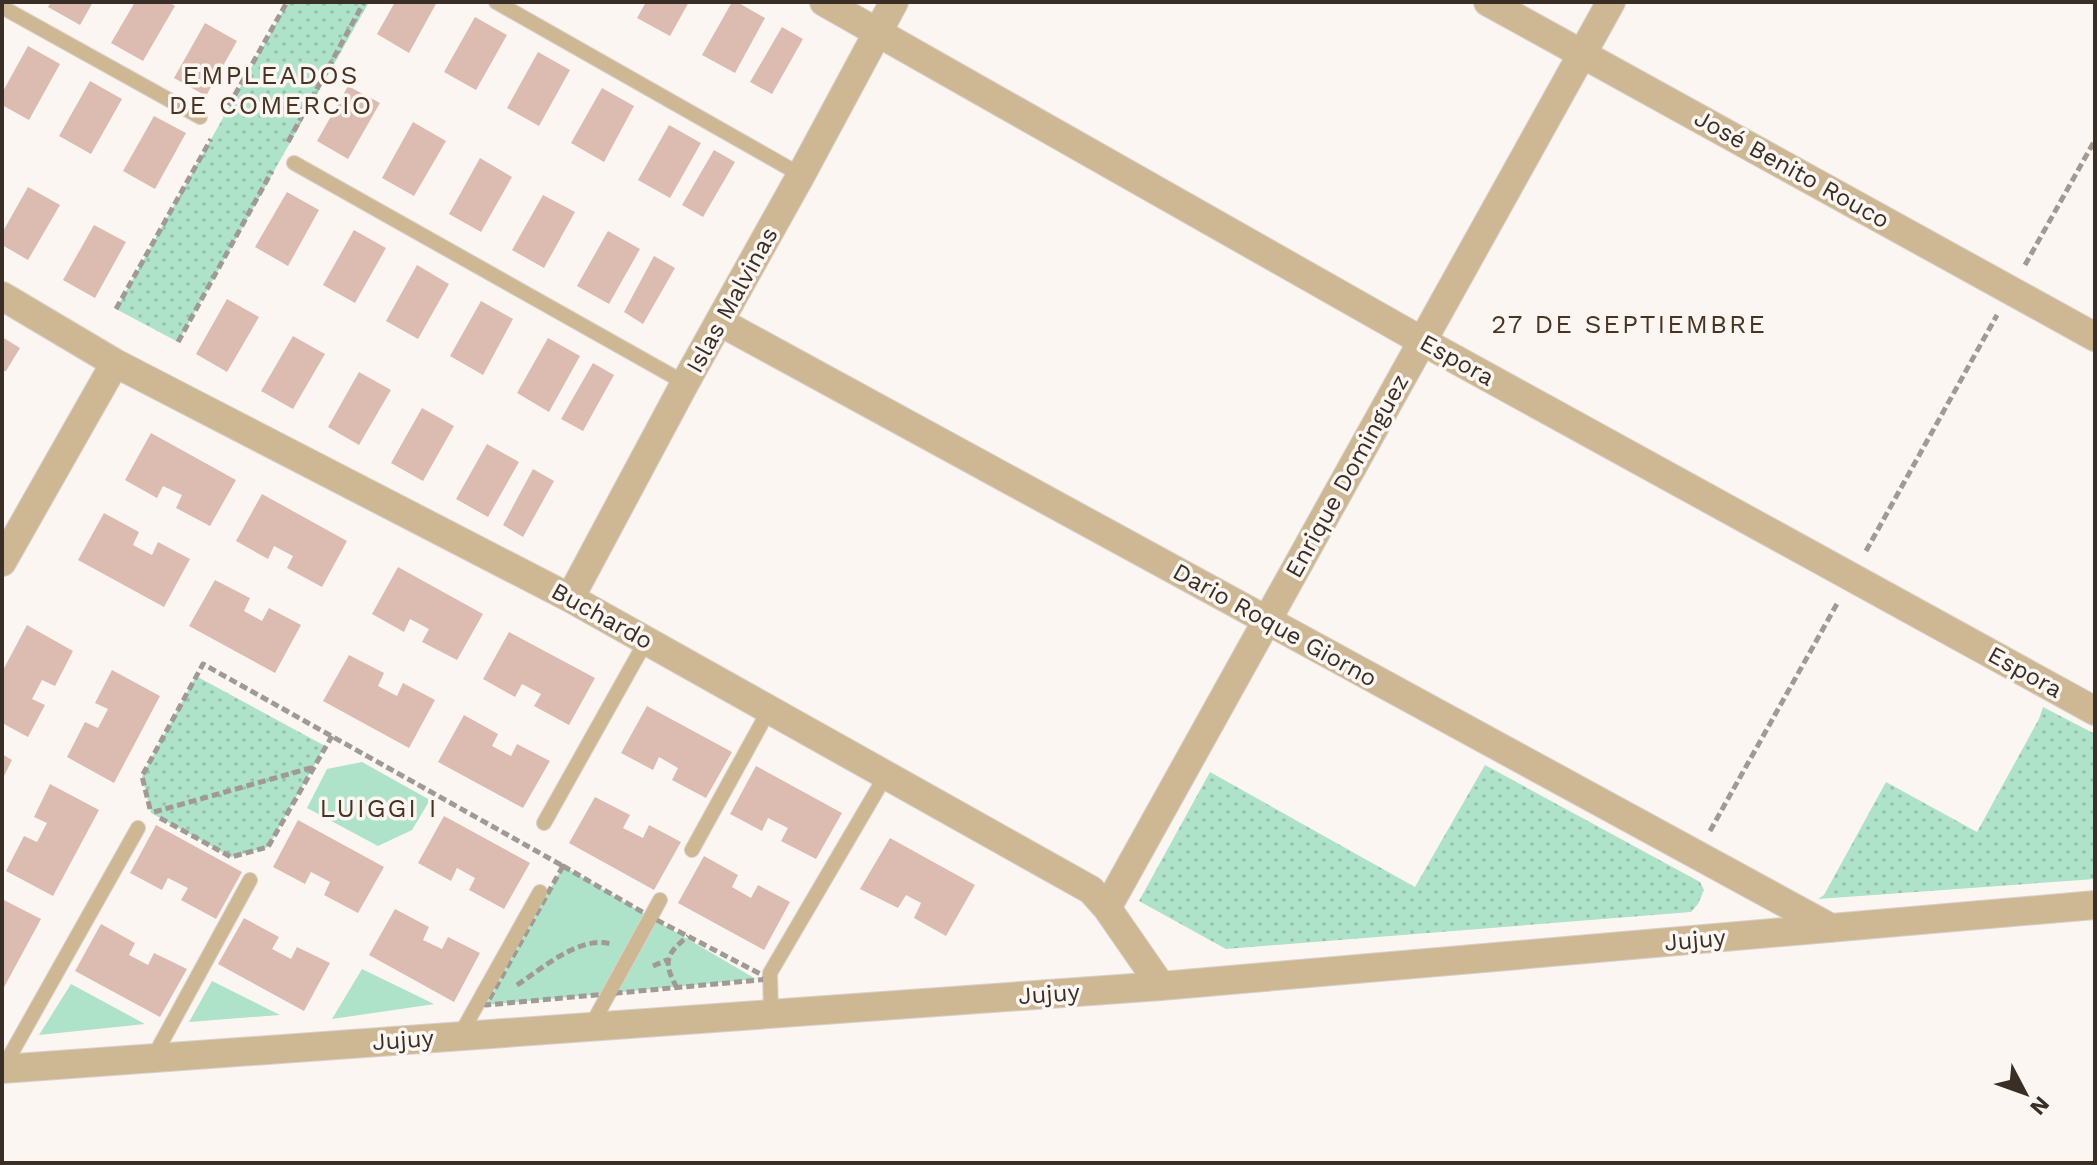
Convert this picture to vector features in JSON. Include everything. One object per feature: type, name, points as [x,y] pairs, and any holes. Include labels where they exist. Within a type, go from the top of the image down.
[{"type":"street","name":"Espora","points":[[824,2],[1422,341],[2095,711]]},
{"type":"street","name":"Islas Malvinas","points":[[570,598],[894,2]]},
{"type":"street","name":"José Benito Rouco","points":[[1488,2],[2095,337]]},
{"type":"street","name":"Enrique Dominguez","points":[[1107,908],[1611,2]]},
{"type":"street","name":"Buchardo","points":[[2,296],[115,363],[570,598],[1091,890],[1161,986]]},
{"type":"street","name":"Dario Roque Giorno","points":[[720,322],[1831,928]]},
{"type":"street","points":[[2,562],[115,363]]},
{"type":"street","name":"Jujuy","points":[[3,1069],[1161,986],[2095,905]]},
{"type":"lane","points":[[496,2],[801,175]]},
{"type":"lane","points":[[2,7],[200,117]]},
{"type":"lane","points":[[294,163],[685,383]]},
{"type":"lane","points":[[544,823],[646,641]]},
{"type":"lane","points":[[692,850],[769,710]]},
{"type":"lane","points":[[771,1013],[770,973],[886,775]]},
{"type":"lane","points":[[3,1069],[138,828]]},
{"type":"lane","points":[[153,1058],[250,880]]},
{"type":"lane","points":[[460,1035],[540,892]]},
{"type":"lane","points":[[591,1026],[660,900]]},
{"type":"path","points":[[116,309],[287,2]]},
{"type":"path","points":[[1697,855],[2095,140]]},
{"type":"path","points":[[332,736],[268,847],[231,857],[151,813],[142,776],[203,664],[332,736],[563,866]]},
{"type":"path","points":[[151,813],[315,766]]},
{"type":"path","points":[[677,988],[668,970],[667,960],[688,936]]},
{"type":"path","points":[[510,989],[571,950],[599,941],[621,949],[639,970],[667,960]]},
{"type":"path","points":[[486,1005],[498,997]]},
{"type":"green space","points":[[288,2],[369,2],[178,342],[116,309]]},
{"type":"green space","points":[[196,676],[325,746],[268,847],[231,857],[151,813],[142,776]]},
{"type":"green space","points":[[2043,707],[2095,734],[2095,879],[1818,899],[1824,895],[1886,782],[1977,832]]},
{"type":"green space","points":[[362,762],[430,800],[412,830],[378,846],[307,808],[327,769]]},
{"type":"green space","points":[[1485,765],[1700,882],[1704,890],[1698,904],[1691,912],[1226,949],[1139,901],[1210,772],[1415,887]]},
{"type":"green space","points":[[563,866],[756,979],[486,1005]]},
{"type":"green space","points":[[362,969],[434,1004],[435,1004],[332,1019]]},
{"type":"green space","points":[[212,981],[280,1015],[189,1022]]},
{"type":"green space","points":[[71,984],[145,1024],[39,1035]]},
{"type":"building","points":[[51,2],[93,2],[80,25],[48,7]]},
{"type":"building","points":[[135,2],[168,2],[175,6],[143,61],[111,43]]},
{"type":"building","points":[[395,2],[437,2],[409,53],[377,34]]},
{"type":"building","points":[[646,2],[689,2],[670,36],[637,18]]},
{"type":"building","points":[[732,2],[765,18],[735,73],[702,55]]},
{"type":"building","points":[[475,17],[507,35],[476,90],[444,72]]},
{"type":"building","points":[[205,23],[237,41],[206,96],[174,78]]},
{"type":"building","points":[[782,27],[803,39],[772,94],[750,82]]},
{"type":"building","points":[[28,46],[60,64],[29,120],[2,105],[2,93]]},
{"type":"building","points":[[538,52],[570,70],[539,126],[507,108]]},
{"type":"building","points":[[90,81],[122,99],[91,154],[59,136]]},
{"type":"building","points":[[348,86],[380,103],[348,159],[317,141]]},
{"type":"building","points":[[602,88],[634,106],[604,162],[571,143]]},
{"type":"building","points":[[154,116],[186,133],[155,189],[123,171]]},
{"type":"building","points":[[413,122],[446,141],[414,196],[382,178]]},
{"type":"building","points":[[669,125],[701,143],[670,198],[638,180]]},
{"type":"building","points":[[714,150],[735,162],[703,217],[682,205]]},
{"type":"building","points":[[480,158],[512,177],[481,232],[449,214]]},
{"type":"building","points":[[28,187],[60,205],[28,260],[2,245],[2,233]]},
{"type":"building","points":[[287,192],[319,210],[288,266],[255,247]]},
{"type":"building","points":[[543,195],[575,212],[544,268],[512,250]]},
{"type":"building","points":[[94,225],[126,242],[95,298],[63,280]]},
{"type":"building","points":[[354,230],[386,248],[355,303],[323,285]]},
{"type":"building","points":[[608,231],[640,249],[609,304],[577,286]]},
{"type":"building","points":[[654,256],[675,268],[643,324],[624,312]]},
{"type":"building","points":[[417,265],[449,284],[418,339],[386,321]]},
{"type":"building","points":[[227,299],[259,317],[227,372],[196,354]]},
{"type":"building","points":[[481,301],[513,319],[483,375],[450,356]]},
{"type":"building","points":[[293,336],[325,354],[293,409],[261,391]]},
{"type":"building","points":[[2,337],[20,348],[6,371],[2,371]]},
{"type":"building","points":[[548,338],[580,356],[549,412],[517,393]]},
{"type":"building","points":[[593,363],[614,375],[583,431],[561,419]]},
{"type":"building","points":[[359,372],[391,390],[359,445],[328,427]]},
{"type":"building","points":[[422,408],[454,426],[423,481],[391,463]]},
{"type":"building","points":[[151,433],[236,480],[210,526],[176,508],[182,495],[163,486],[157,498],[125,480]]},
{"type":"building","points":[[487,444],[519,462],[488,517],[456,499]]},
{"type":"building","points":[[533,469],[554,481],[523,537],[503,525]]},
{"type":"building","points":[[262,494],[347,541],[322,587],[287,568],[293,556],[274,546],[268,559],[236,541]]},
{"type":"building","points":[[104,513],[139,532],[133,545],[152,555],[158,542],[190,559],[164,607],[78,560]]},
{"type":"building","points":[[398,567],[483,614],[457,660],[422,642],[429,629],[410,619],[404,632],[372,614]]},
{"type":"building","points":[[215,580],[250,598],[244,611],[262,621],[269,608],[301,625],[275,673],[189,626]]},
{"type":"building","points":[[27,625],[73,651],[55,686],[42,680],[32,699],[45,705],[28,737],[2,723],[2,672]]},
{"type":"building","points":[[509,632],[595,678],[569,725],[534,706],[541,694],[522,684],[515,697],[483,679]]},
{"type":"building","points":[[349,655],[384,673],[378,686],[397,696],[403,683],[435,700],[409,748],[323,701]]},
{"type":"building","points":[[112,670],[160,696],[114,783],[67,757],[85,722],[98,728],[108,709],[95,703]]},
{"type":"building","points":[[647,706],[732,752],[706,798],[672,780],[678,768],[659,757],[653,770],[621,753]]},
{"type":"building","points":[[464,715],[498,734],[492,746],[511,756],[517,744],[550,761],[523,808],[438,762]]},
{"type":"building","points":[[2,754],[12,760],[2,780]]},
{"type":"building","points":[[756,766],[842,813],[816,859],[781,841],[788,828],[768,818],[762,831],[730,814]]},
{"type":"building","points":[[50,784],[99,810],[53,896],[6,871],[24,836],[37,842],[47,823],[34,817]]},
{"type":"building","points":[[595,797],[630,815],[623,828],[643,838],[649,825],[681,842],[654,890],[569,843]]},
{"type":"building","points":[[444,816],[530,863],[504,909],[469,890],[475,878],[457,868],[451,881],[418,863]]},
{"type":"building","points":[[298,820],[384,867],[358,913],[324,895],[330,882],[311,872],[305,884],[273,867]]},
{"type":"building","points":[[156,825],[242,872],[216,919],[181,900],[188,888],[168,878],[162,890],[130,873]]},
{"type":"building","points":[[890,838],[975,885],[946,936],[914,918],[921,903],[906,895],[898,908],[860,889]]},
{"type":"building","points":[[704,856],[738,875],[732,887],[751,898],[758,885],[790,902],[764,950],[678,903]]},
{"type":"building","points":[[2,899],[41,919],[2,991]]},
{"type":"building","points":[[395,909],[429,927],[423,940],[442,949],[448,937],[480,953],[454,1002],[369,955]]},
{"type":"building","points":[[244,918],[279,937],[272,949],[291,959],[297,947],[330,963],[304,1011],[218,964]]},
{"type":"building","points":[[101,924],[135,943],[129,955],[148,965],[154,953],[187,969],[160,1017],[75,971]]},
{"type":"district","name":"EMPLEADOS DE COMERCIO","points":[[271,90]]},
{"type":"district","name":"27 DE SEPTIEMBRE","points":[[1629,324]]},
{"type":"district","name":"LUIGGI I","points":[[379,808]]}]
